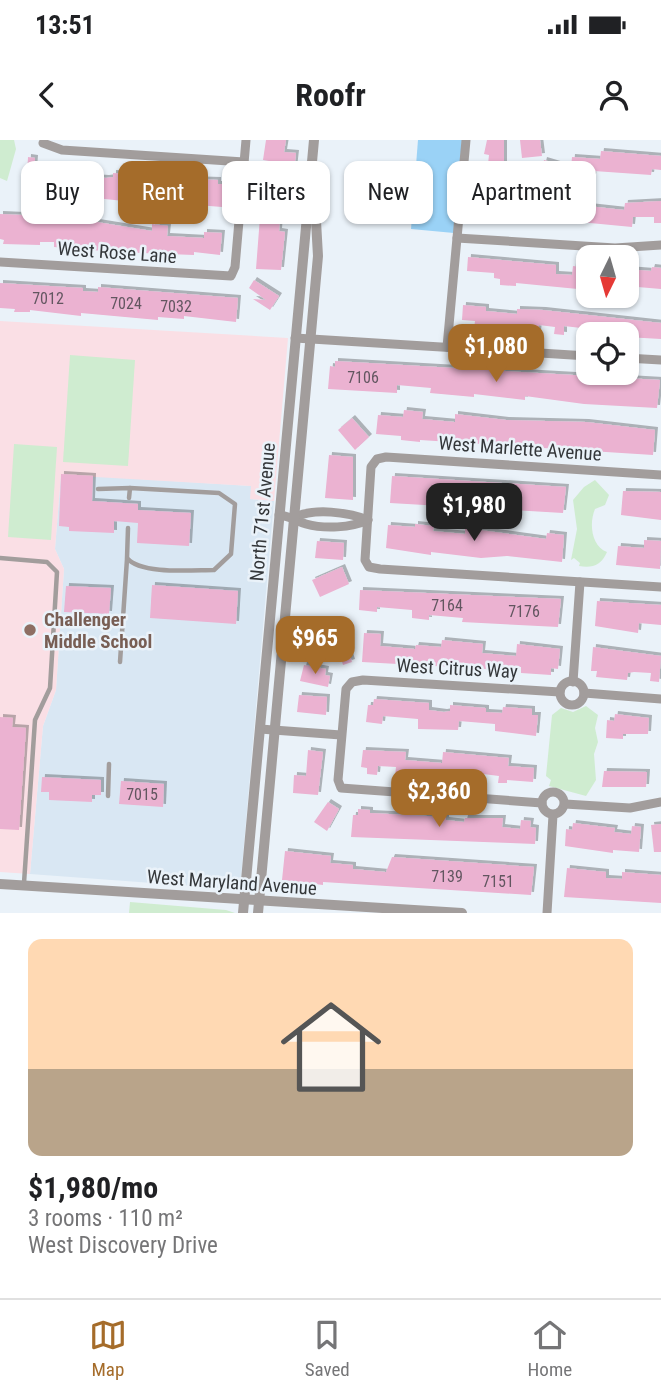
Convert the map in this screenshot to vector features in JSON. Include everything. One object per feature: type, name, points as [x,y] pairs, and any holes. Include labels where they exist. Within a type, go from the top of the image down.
[{"type":"street","points":[[244,161],[246,140]]},
{"type":"street","name":"North 71st Avenue","points":[[244,907],[314,140]]},
{"type":"street","points":[[447,347],[466,140]]},
{"type":"street","points":[[43,143],[62,150],[229,161]]},
{"type":"street","name":"North 71st Avenue","points":[[259,907],[318,256],[313,155]]},
{"type":"street","name":"West Rose Lane","points":[[0,262],[231,276],[235,267],[239,224]]},
{"type":"street","points":[[457,238],[615,248],[661,245]]},
{"type":"street","points":[[295,338],[576,355]]},
{"type":"street","points":[[639,359],[661,360]]},
{"type":"street","name":"West Marlette Avenue","points":[[368,520],[371,467],[377,459],[386,457],[661,475]]},
{"type":"street","points":[[279,515],[295,517],[304,524],[354,526],[368,520],[366,560],[369,567],[661,587]]},
{"type":"street","points":[[573,681],[580,582]]},
{"type":"street","name":"West Citrus Way","points":[[341,735],[346,689],[352,681],[560,692],[564,701],[570,705],[580,702],[584,693],[661,699]]},
{"type":"street","points":[[560,692],[566,683],[573,681],[582,686],[584,693]]},
{"type":"street","points":[[261,729],[341,735],[338,780],[341,788],[542,803]]},
{"type":"street","points":[[555,792],[562,796],[565,804],[560,813],[553,815],[544,810],[542,803],[544,796],[555,792]]},
{"type":"street","points":[[565,804],[630,808],[661,802]]},
{"type":"street","points":[[547,913],[553,815]]},
{"type":"street","name":"West Maryland Avenue","points":[[0,884],[244,907],[461,913]]},
{"type":"lane","points":[[129,498],[130,488]]},
{"type":"lane","points":[[98,489],[219,493],[235,505],[231,554],[214,570],[152,569],[127,558]]},
{"type":"lane","points":[[121,662],[128,528]]},
{"type":"lane","points":[[0,558],[47,562],[57,572],[50,688],[35,720],[24,886]]},
{"type":"lane","points":[[107,796],[109,764]]},
{"type":"shaded area","name":"Challenger Middle School","points":[[0,321],[288,338],[274,501],[250,499],[251,486],[61,475],[55,549],[64,569],[56,690],[43,726],[30,874],[0,872]]},
{"type":"shaded area","points":[[61,474],[251,486],[251,499],[274,501],[241,879],[234,889],[30,874],[43,726],[56,690],[64,569],[55,549]]},
{"type":"green space","points":[[0,140],[14,140],[16,149],[7,181],[0,178]]},
{"type":"green space","points":[[70,355],[135,360],[128,466],[63,462]]},
{"type":"green space","points":[[14,444],[57,447],[51,540],[8,537]]},
{"type":"green space","points":[[595,480],[609,495],[605,505],[595,509],[592,521],[595,539],[607,552],[596,565],[579,566],[580,563],[574,558],[571,560],[577,529],[573,500],[584,487]]},
{"type":"green space","points":[[586,706],[598,715],[595,728],[598,742],[594,754],[596,780],[586,796],[549,786],[551,780],[546,776],[552,715],[561,708],[573,712]]},
{"type":"green space","points":[[130,902],[226,910],[235,913],[129,913]]},
{"type":"water","points":[[418,140],[462,140],[460,161],[447,161],[447,224],[455,224],[454,233],[411,229],[411,224],[433,224],[433,161],[416,161]]},
{"type":"building","points":[[266,140],[286,140],[284,152],[296,153],[295,161],[263,160]]},
{"type":"building","points":[[487,140],[504,140],[504,161],[488,161],[489,155],[484,154]]},
{"type":"building","points":[[520,140],[540,140],[542,156],[522,158]]},
{"type":"building","points":[[601,151],[661,156],[661,170],[652,169],[651,175],[596,171],[596,161],[572,161],[572,157],[600,159]]},
{"type":"building","points":[[113,173],[118,173],[118,200],[104,199],[104,178],[113,177]]},
{"type":"building","points":[[208,180],[218,180],[218,184],[222,184],[222,207],[208,206]]},
{"type":"building","points":[[661,201],[661,223],[654,223],[654,217],[633,217],[632,227],[596,224],[596,207],[624,210],[625,203]]},
{"type":"building","points":[[0,214],[21,215],[21,224],[104,223],[152,231],[152,224],[168,226],[167,236],[204,238],[204,232],[222,233],[220,255],[194,252],[194,255],[116,252],[54,247],[54,242],[40,242],[40,245],[3,244],[4,240],[0,239]]},
{"type":"building","points":[[259,224],[280,224],[279,231],[285,232],[281,270],[256,269]]},
{"type":"building","points":[[468,257],[556,265],[556,274],[572,275],[573,266],[576,266],[576,289],[516,283],[516,286],[500,285],[500,279],[494,278],[494,273],[467,271]]},
{"type":"building","points":[[652,267],[661,268],[661,289],[639,287],[639,270],[651,271]]},
{"type":"building","points":[[254,280],[279,296],[270,310],[253,299],[266,300],[249,288]]},
{"type":"building","points":[[0,283],[83,288],[83,291],[98,292],[98,287],[238,298],[236,322],[184,316],[184,319],[158,317],[158,320],[30,310],[14,312],[15,309],[0,308]]},
{"type":"building","points":[[463,305],[486,307],[486,311],[517,314],[517,309],[543,310],[661,323],[661,339],[639,338],[639,322],[576,322],[576,327],[564,326],[564,335],[554,334],[555,327],[539,325],[538,333],[474,329],[475,321],[462,320]]},
{"type":"building","points":[[335,361],[576,375],[576,385],[639,385],[639,379],[660,380],[657,408],[584,404],[525,396],[525,400],[474,394],[474,397],[430,393],[431,388],[397,385],[397,393],[328,389],[330,366],[335,367]]},
{"type":"building","points":[[404,410],[423,412],[422,419],[455,422],[455,414],[506,420],[586,422],[655,430],[653,455],[420,442],[401,440],[401,436],[376,434],[378,415],[403,417]]},
{"type":"building","points":[[352,418],[369,437],[355,450],[338,430]]},
{"type":"building","points":[[329,455],[353,457],[353,500],[325,498]]},
{"type":"building","points":[[61,474],[93,476],[92,501],[138,504],[138,510],[191,513],[189,546],[137,543],[138,523],[114,521],[114,533],[69,531],[69,527],[59,526]]},
{"type":"building","points":[[392,476],[566,487],[563,513],[390,503]]},
{"type":"building","points":[[623,491],[661,492],[661,520],[621,515]]},
{"type":"building","points":[[415,524],[434,526],[433,531],[465,534],[465,528],[546,539],[547,533],[564,535],[562,562],[507,556],[481,558],[431,552],[431,555],[386,548],[388,525],[415,527]]},
{"type":"building","points":[[644,540],[661,541],[660,569],[616,565],[618,546],[644,548]]},
{"type":"building","points":[[317,541],[344,543],[343,560],[315,558]]},
{"type":"building","points":[[342,567],[349,584],[320,597],[312,580]]},
{"type":"building","points":[[152,585],[238,591],[236,624],[150,618]]},
{"type":"building","points":[[66,586],[111,588],[109,614],[64,612]]},
{"type":"building","points":[[360,590],[561,599],[558,627],[462,622],[463,618],[429,615],[429,620],[412,618],[412,610],[377,607],[377,612],[359,610]]},
{"type":"building","points":[[597,601],[661,605],[661,625],[639,623],[638,633],[595,626]]},
{"type":"building","points":[[364,633],[381,634],[380,646],[415,649],[416,645],[441,647],[442,640],[483,644],[482,653],[516,656],[517,644],[560,649],[558,669],[551,668],[551,675],[521,673],[521,667],[505,666],[505,670],[362,662]]},
{"type":"building","points":[[344,636],[352,662],[343,665],[337,645],[334,658],[329,641]]},
{"type":"building","points":[[593,647],[661,656],[659,682],[650,681],[651,673],[628,673],[627,680],[596,677],[597,671],[591,671]]},
{"type":"building","points":[[304,665],[326,669],[325,675],[330,676],[328,687],[300,681]]},
{"type":"building","points":[[299,695],[327,697],[326,715],[297,712]]},
{"type":"building","points":[[374,699],[429,703],[429,710],[444,712],[450,711],[450,705],[486,708],[486,712],[502,713],[503,707],[532,709],[532,715],[538,715],[536,736],[495,731],[495,724],[459,721],[458,730],[418,729],[418,719],[383,716],[382,724],[366,722],[368,705],[373,705]]},
{"type":"building","points":[[615,714],[649,718],[648,734],[623,734],[623,739],[606,738],[607,720],[614,721]]},
{"type":"building","points":[[0,717],[13,718],[12,727],[26,728],[19,830],[0,829]]},
{"type":"building","points":[[308,750],[323,752],[318,795],[293,793],[294,775],[306,776]]},
{"type":"building","points":[[363,750],[406,752],[405,760],[442,763],[443,752],[509,758],[508,766],[534,768],[533,782],[507,780],[507,783],[498,783],[499,776],[475,773],[475,782],[447,780],[448,772],[431,770],[431,778],[395,776],[396,767],[378,766],[377,775],[367,774],[367,768],[361,767]]},
{"type":"building","points":[[604,771],[647,772],[646,787],[602,787]]},
{"type":"building","points":[[42,777],[101,780],[101,795],[92,795],[92,802],[49,800],[49,792],[41,792]]},
{"type":"building","points":[[121,781],[164,784],[163,807],[119,804]]},
{"type":"building","points":[[328,802],[339,809],[327,831],[314,822]]},
{"type":"building","points":[[358,809],[370,810],[370,813],[446,817],[446,820],[464,822],[465,818],[503,818],[502,827],[520,829],[521,820],[531,821],[530,827],[536,828],[535,844],[351,837],[353,815],[358,815]]},
{"type":"building","points":[[573,823],[615,828],[614,832],[631,834],[632,826],[641,827],[639,852],[613,850],[613,853],[565,846],[566,829],[572,830]]},
{"type":"building","points":[[661,824],[661,852],[654,852],[651,825]]},
{"type":"building","points":[[285,851],[331,856],[330,863],[353,865],[353,869],[386,872],[392,857],[534,867],[531,895],[323,882],[323,885],[282,880]]},
{"type":"building","points":[[567,868],[606,872],[606,878],[622,879],[622,872],[661,875],[661,903],[564,897]]},
{"type":"place","name":"Challenger Middle School","points":[[30,630]]}]
